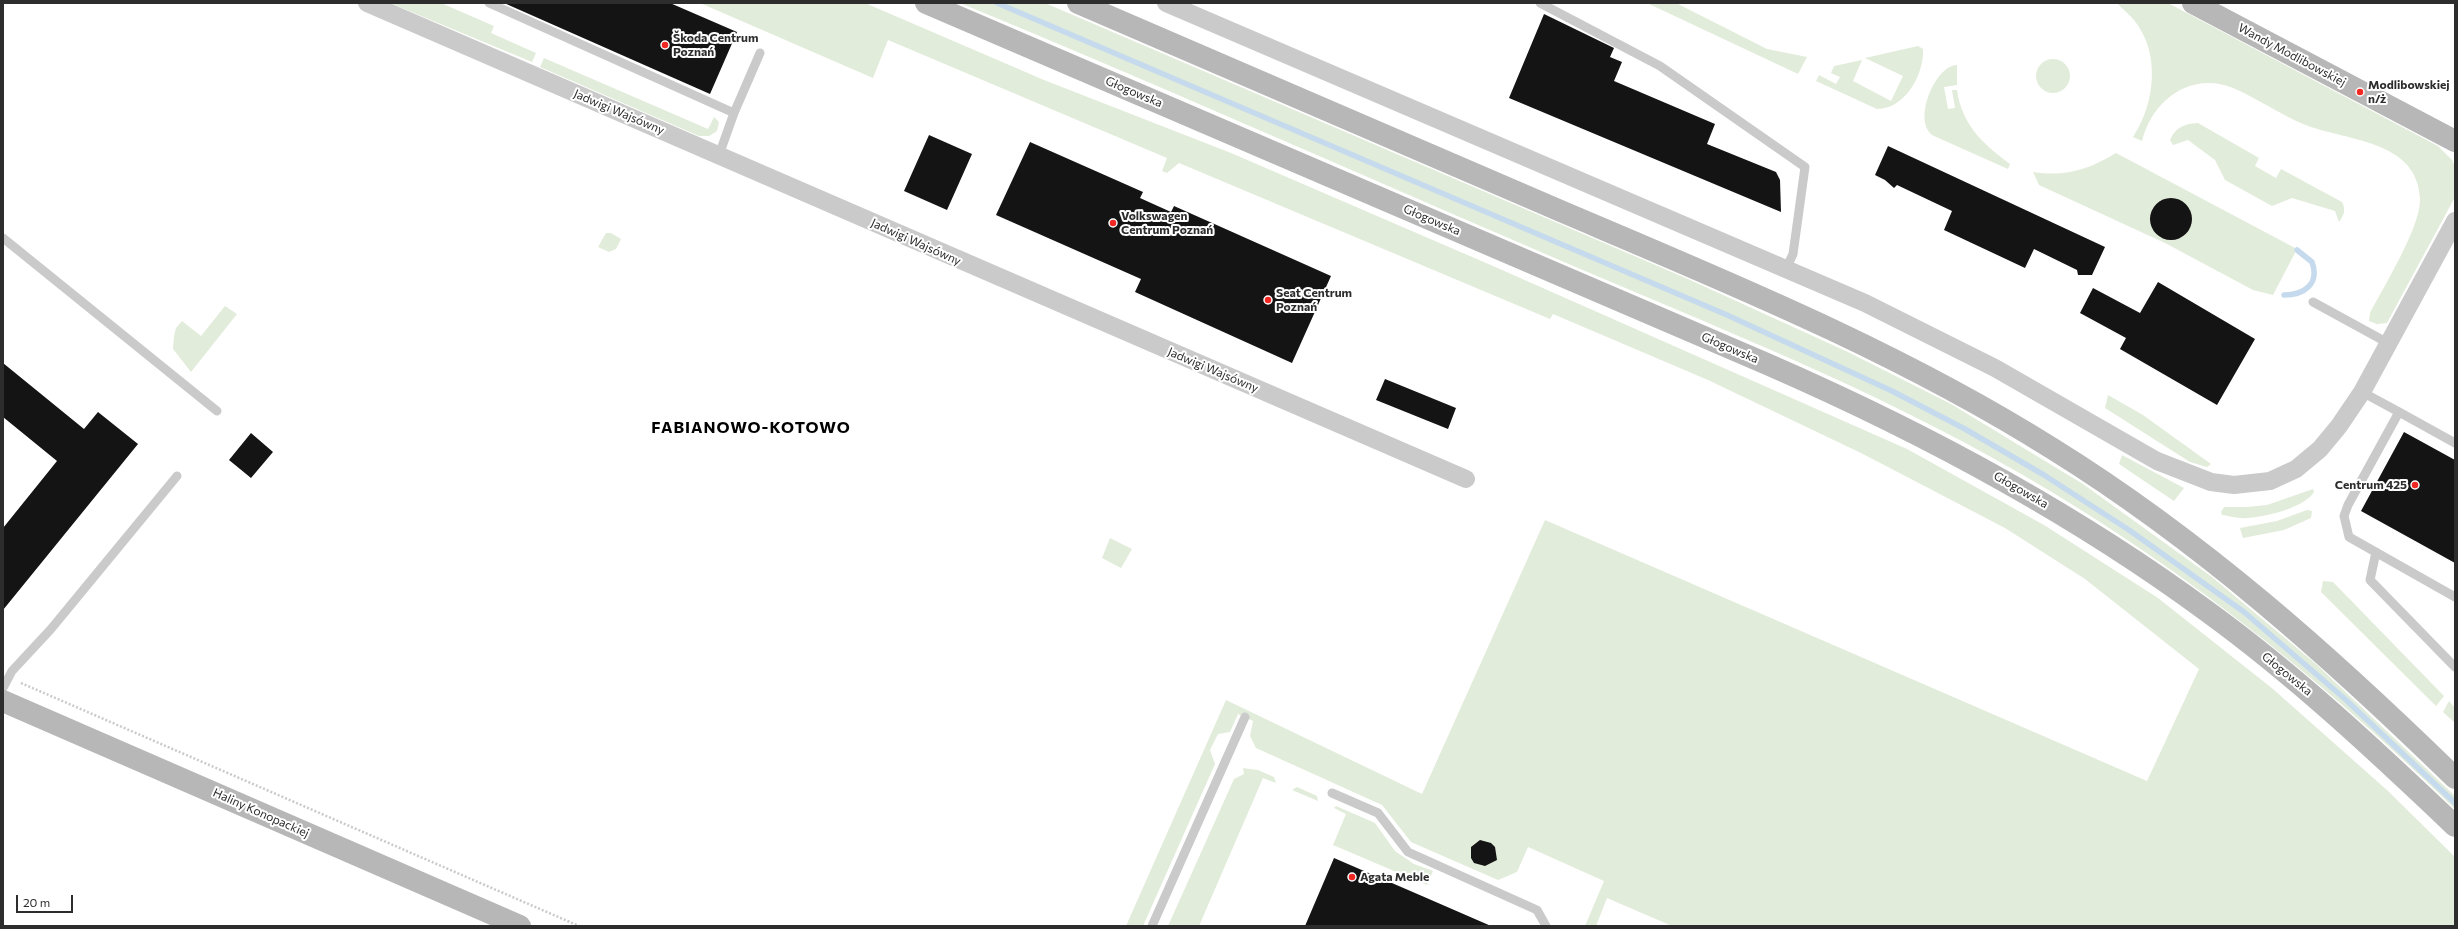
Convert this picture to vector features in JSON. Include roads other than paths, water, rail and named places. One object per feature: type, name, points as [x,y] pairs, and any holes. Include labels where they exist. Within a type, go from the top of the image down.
[{"type":"main road","name":"Głogowska","points":[[926,3],[1774,367],[1859,405],[1951,450],[2069,518],[2210,613],[2333,713],[2455,826]]},
{"type":"main road","points":[[1078,3],[1751,292],[1934,380],[2053,449],[2193,546],[2324,654],[2455,778]]},
{"type":"main road","name":"Wandy Modlibowskiej","points":[[2193,3],[2455,142]]},
{"type":"main road","name":"Haliny Konopackiej","points":[[3,701],[520,926]]},
{"type":"street","name":"Jadwigi Wajsówny","points":[[367,3],[1466,479]]},
{"type":"street","points":[[1166,3],[1786,269],[1927,332],[2045,396],[2157,462],[2211,482],[2253,484],[2270,481],[2296,469],[2311,458],[2330,438],[2362,392],[2455,220]]},
{"type":"lane","points":[[489,3],[734,113]]},
{"type":"lane","points":[[1540,3],[1660,66],[1805,167],[1792,254],[1786,269]]},
{"type":"lane","points":[[719,156],[734,113],[760,53]]},
{"type":"lane","points":[[3,238],[217,411]]},
{"type":"lane","points":[[2313,302],[2388,343]]},
{"type":"lane","points":[[2362,392],[2455,443]]},
{"type":"lane","points":[[2398,412],[2348,505],[2344,516],[2349,537],[2455,597]]},
{"type":"lane","points":[[3,688],[9,677],[51,629],[177,476]]},
{"type":"lane","points":[[2376,552],[2370,580],[2455,667]]},
{"type":"lane","points":[[1152,926],[1245,717]]},
{"type":"lane","points":[[1332,793],[1378,813],[1408,852],[1537,910],[1546,926]]},
{"type":"waterway","points":[[997,3],[1727,315],[1892,391],[1965,429],[2044,475],[2129,530],[2244,612],[2345,699],[2455,803]]},
{"type":"waterway","points":[[2284,295],[2298,293],[2304,290],[2312,282],[2314,276],[2312,262],[2297,250]]},
{"type":"place","name":"Škoda Centrum Poznań","points":[[665,45]]},
{"type":"place","name":"Modlibowskiej n/ż","points":[[2360,92]]},
{"type":"place","name":"Volkswagen Centrum Poznań","points":[[1113,223]]},
{"type":"place","name":"Seat Centrum Poznań","points":[[1268,300]]},
{"type":"place","name":"Centrum 425","points":[[2415,485]]},
{"type":"place","name":"Agata Meble","points":[[1352,877]]},
{"type":"district","name":"FABIANOWO-KOTOWO","points":[[751,428]]}]
